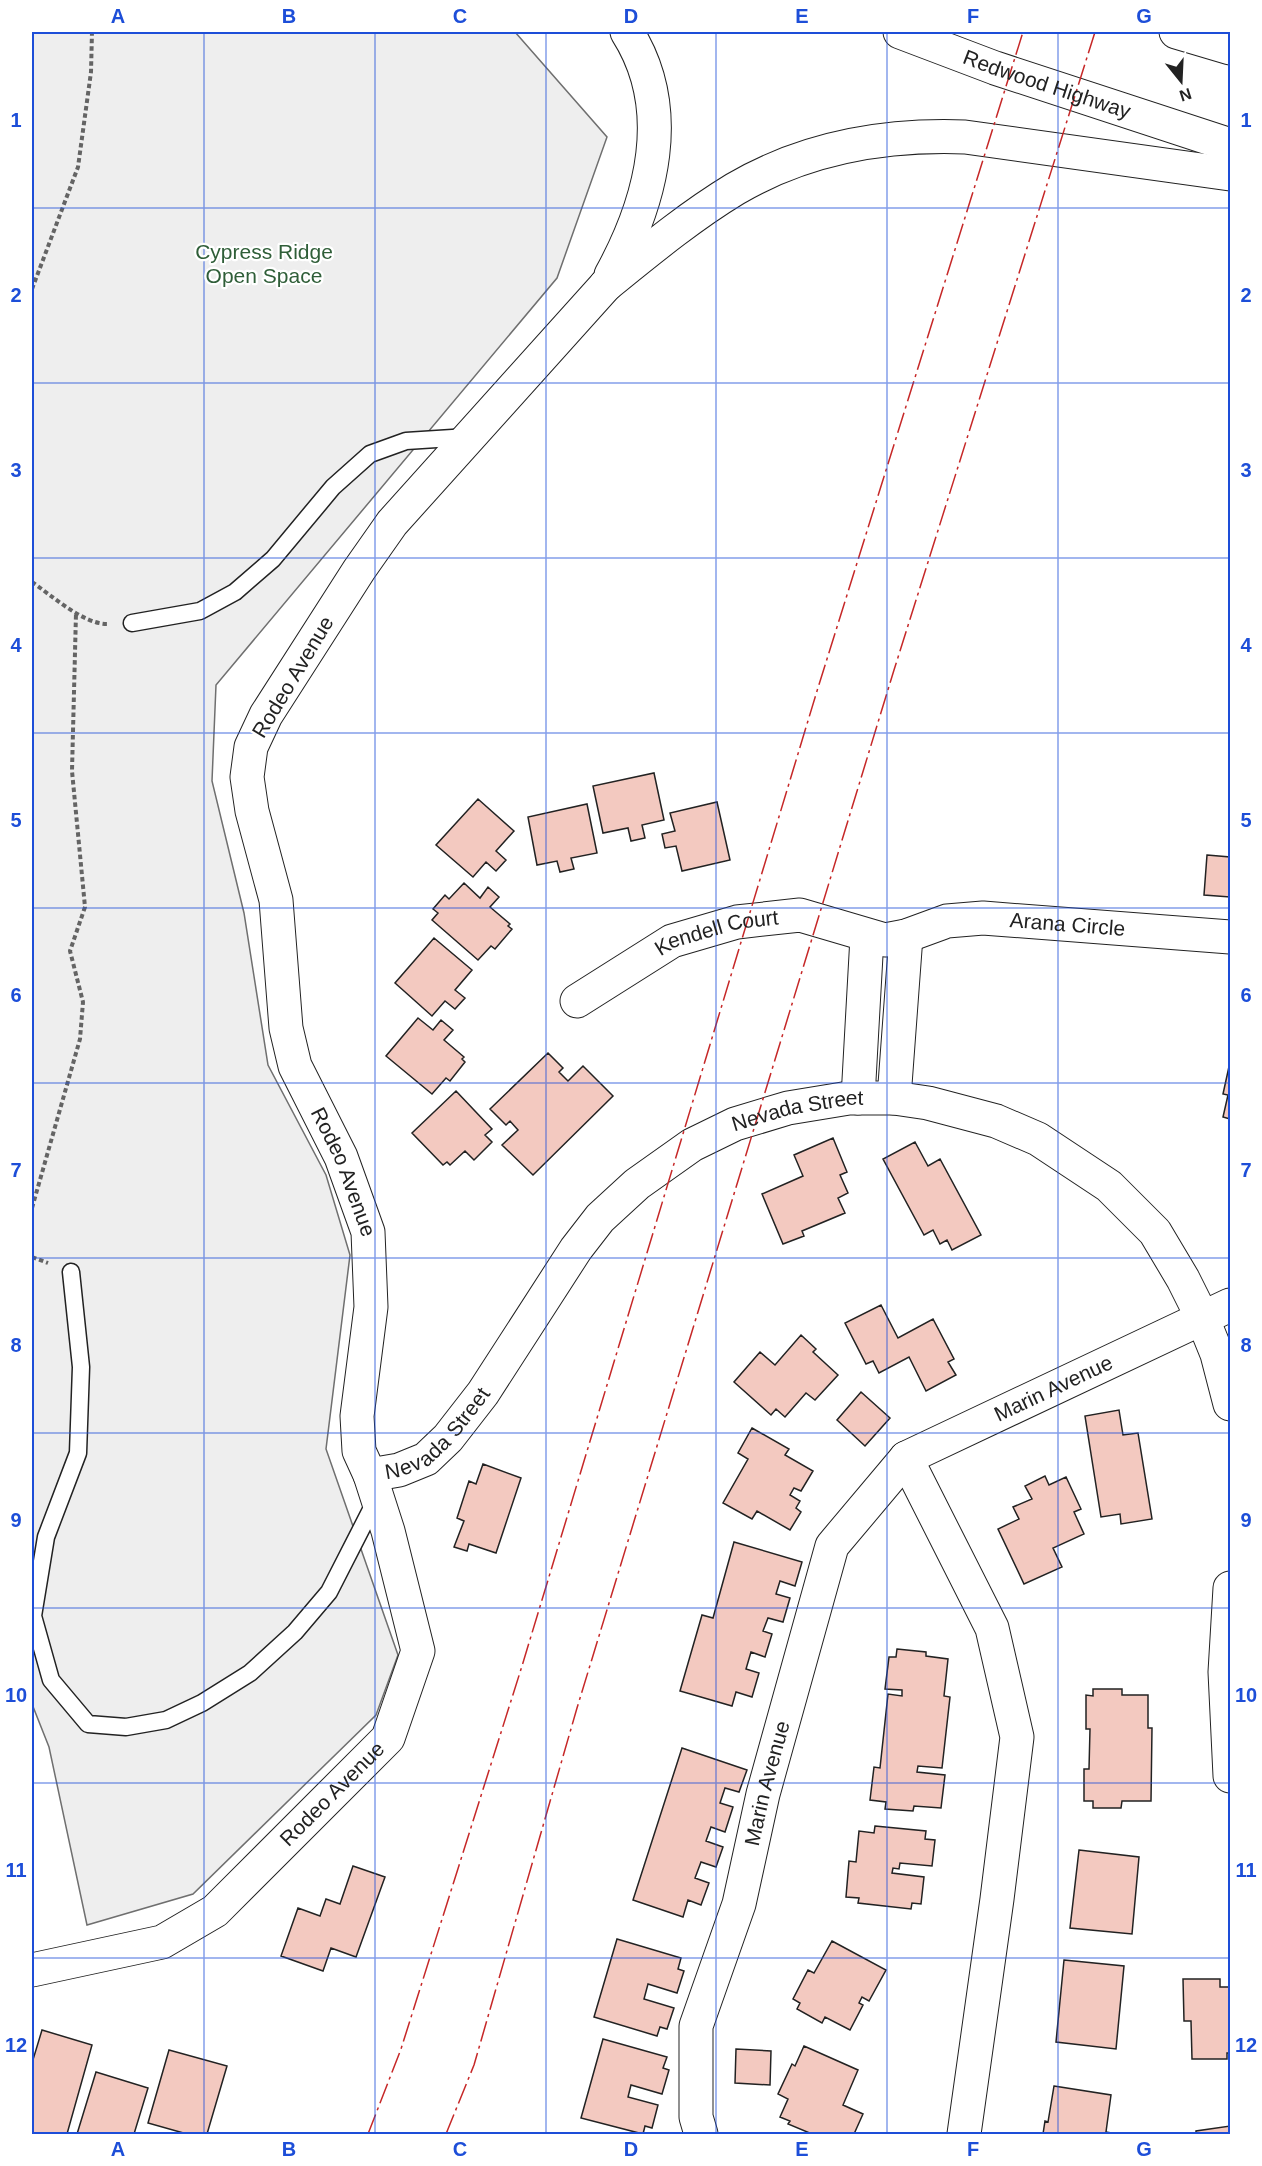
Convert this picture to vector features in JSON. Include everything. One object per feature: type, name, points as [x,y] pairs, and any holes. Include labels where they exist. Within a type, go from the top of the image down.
[{"type":"main road","points":[[606,285],[628,244],[642,207],[654,153],[655,119],[650,85],[646,69],[627,32]]},
{"type":"main road","name":"Redwood Highway","points":[[900,32],[995,69],[1230,145]]},
{"type":"main road","points":[[1185,34],[1230,41]]},
{"type":"main road","points":[[1185,34],[1230,48]]},
{"type":"main road","points":[[606,285],[674,231],[737,188],[773,170],[813,155],[887,139],[927,136],[965,137],[1230,174]]},
{"type":"main road","name":"Rodeo Avenue","points":[[32,1970],[162,1942],[215,1911],[388,1738],[418,1651],[388,1531],[359,1451],[357,1416],[371,1307],[368,1232],[340,1157],[295,1066],[286,1028],[276,900],[252,811],[247,777],[251,747],[266,715],[358,570],[392,523],[606,285]]},
{"type":"main road","name":"Kendell Court","points":[[577,1000],[672,941],[737,922],[800,915],[885,940],[906,936]]},
{"type":"main road","name":"Arana Circle","points":[[906,936],[947,921],[983,918],[1230,937]]},
{"type":"main road","points":[[858,1098],[867,936]]},
{"type":"main road","points":[[894,1098],[906,936]]},
{"type":"main road","name":"Nevada Street","points":[[373,1487],[399,1470],[426,1459],[448,1438],[483,1393],[576,1249],[600,1218],[637,1184],[692,1145],[735,1124],[788,1108],[858,1098],[894,1098],[928,1103],[996,1121],[1038,1139],[1108,1186],[1155,1232],[1182,1278],[1216,1311],[1216,1354],[1230,1404]]},
{"type":"main road","name":"Marin Avenue","points":[[701,2134],[696,2117],[696,2026],[739,1904],[763,1794],[832,1546],[906,1458],[1216,1311]]},
{"type":"main road","points":[[906,1458],[992,1628],[1017,1737],[964,2134]]},
{"type":"main road","points":[[1230,1588],[1225,1672],[1230,1776]]},
{"type":"lane","points":[[132,623],[200,610],[235,592],[273,559],[333,487],[370,454],[406,441],[468,437]]},
{"type":"lane","points":[[71,1272],[81,1367],[78,1453],[46,1537],[33,1616],[51,1680],[88,1724],[126,1727],[166,1720],[202,1702],[250,1673],[295,1632],[329,1592],[373,1487]]},
{"type":"path","points":[[32,289],[78,167],[91,72],[92,32]]},
{"type":"path","points":[[32,582],[76,613],[100,624],[132,623]]},
{"type":"path","points":[[32,1208],[80,1039],[83,1002],[70,951],[85,907],[72,771],[76,613]]},
{"type":"green space","name":"Cypress Ridge Open Space","points":[[32,32],[515,32],[607,137],[557,278],[216,685],[212,781],[244,913],[268,1065],[326,1175],[350,1255],[326,1449],[398,1655],[376,1715],[193,1894],[87,1925],[49,1747],[32,1704]]},
{"type":"building","points":[[654,773],[664,820],[642,825],[645,838],[631,841],[628,828],[603,833],[593,786]]},
{"type":"building","points":[[478,799],[514,831],[496,851],[506,860],[496,871],[486,862],[473,877],[436,845]]},
{"type":"building","points":[[717,802],[730,860],[682,871],[676,846],[665,848],[662,834],[675,831],[670,813]]},
{"type":"building","points":[[587,804],[597,853],[571,858],[574,869],[560,872],[557,861],[537,865],[528,817]]},
{"type":"building","points":[[1207,855],[1230,857],[1230,897],[1204,895]]},
{"type":"building","points":[[464,883],[480,898],[488,887],[499,897],[490,907],[510,924],[508,926],[512,929],[495,949],[491,946],[478,960],[432,920],[438,913],[433,909],[445,895],[449,899]]},
{"type":"building","points":[[434,938],[472,970],[455,990],[465,998],[455,1009],[445,1001],[432,1016],[395,983]]},
{"type":"building","points":[[418,1018],[433,1030],[441,1020],[453,1030],[444,1040],[464,1057],[462,1059],[465,1062],[450,1081],[446,1078],[432,1094],[386,1056]]},
{"type":"building","points":[[548,1053],[563,1068],[559,1072],[568,1081],[583,1066],[613,1096],[533,1175],[502,1145],[518,1130],[510,1121],[506,1125],[490,1109]]},
{"type":"building","points":[[1230,1062],[1230,1119],[1223,1117],[1228,1095],[1223,1094]]},
{"type":"building","points":[[456,1091],[492,1129],[485,1135],[492,1142],[474,1160],[465,1151],[450,1165],[447,1162],[443,1165],[412,1133]]},
{"type":"building","points":[[833,1138],[847,1172],[840,1175],[848,1193],[838,1198],[845,1213],[802,1231],[804,1236],[783,1244],[762,1194],[803,1176],[794,1155]]},
{"type":"building","points":[[915,1142],[928,1166],[940,1159],[981,1235],[952,1250],[947,1240],[940,1244],[933,1230],[924,1235],[883,1159]]},
{"type":"building","points":[[881,1305],[898,1338],[933,1319],[954,1359],[948,1362],[956,1375],[926,1391],[909,1357],[879,1373],[873,1361],[866,1364],[845,1323]]},
{"type":"building","points":[[801,1335],[816,1349],[813,1352],[838,1375],[815,1400],[806,1393],[785,1417],[776,1409],[771,1415],[734,1382],[760,1352],[775,1365]]},
{"type":"building","points":[[861,1392],[890,1418],[865,1446],[837,1420]]},
{"type":"building","points":[[1119,1410],[1123,1435],[1138,1433],[1152,1519],[1121,1524],[1120,1514],[1101,1517],[1085,1416]]},
{"type":"building","points":[[752,1428],[789,1449],[785,1455],[813,1471],[801,1491],[794,1488],[790,1495],[800,1501],[796,1508],[801,1512],[790,1530],[757,1511],[752,1519],[723,1503],[748,1459],[738,1453]]},
{"type":"building","points":[[483,1464],[521,1478],[496,1553],[469,1544],[467,1551],[454,1547],[464,1521],[457,1518],[469,1481],[476,1484]]},
{"type":"building","points":[[1045,1476],[1049,1485],[1066,1477],[1081,1509],[1074,1512],[1084,1534],[1053,1548],[1062,1567],[1024,1584],[998,1529],[1019,1519],[1013,1507],[1032,1499],[1025,1486]]},
{"type":"building","points":[[734,1542],[802,1562],[795,1586],[780,1581],[776,1594],[790,1598],[783,1622],[768,1618],[763,1631],[772,1634],[765,1657],[751,1652],[746,1669],[759,1673],[752,1697],[736,1692],[732,1706],[680,1691],[702,1615],[713,1618]]},
{"type":"building","points":[[897,1649],[926,1652],[926,1656],[948,1659],[944,1696],[950,1697],[942,1768],[918,1766],[917,1772],[945,1775],[941,1808],[914,1806],[913,1811],[885,1809],[886,1802],[870,1800],[874,1767],[880,1768],[888,1694],[902,1696],[902,1690],[885,1689],[889,1657],[896,1657]]},
{"type":"building","points":[[1093,1689],[1122,1689],[1122,1695],[1148,1695],[1148,1728],[1152,1728],[1151,1801],[1122,1801],[1121,1808],[1093,1808],[1093,1801],[1084,1801],[1084,1769],[1089,1769],[1090,1729],[1086,1729],[1086,1695],[1093,1696]]},
{"type":"building","points":[[682,1748],[747,1770],[739,1792],[725,1788],[720,1803],[733,1807],[725,1832],[711,1827],[706,1841],[723,1847],[716,1867],[701,1862],[695,1878],[709,1883],[701,1905],[688,1900],[683,1917],[633,1900]]},
{"type":"building","points":[[875,1826],[926,1831],[925,1839],[935,1840],[932,1866],[900,1863],[899,1869],[893,1868],[892,1873],[924,1877],[921,1904],[912,1903],[911,1909],[858,1903],[859,1898],[846,1897],[849,1861],[856,1862],[859,1831],[874,1833]]},
{"type":"building","points":[[1079,1850],[1139,1857],[1132,1934],[1070,1928]]},
{"type":"building","points":[[353,1866],[385,1877],[356,1957],[331,1948],[323,1971],[281,1956],[298,1908],[320,1916],[326,1899],[340,1904]]},
{"type":"building","points":[[617,1939],[681,1958],[678,1969],[684,1971],[677,1993],[648,1984],[644,1999],[674,2008],[667,2029],[660,2027],[657,2036],[594,2017]]},
{"type":"building","points":[[832,1941],[886,1970],[869,2001],[862,1997],[859,2003],[863,2005],[850,2030],[825,2017],[822,2023],[797,2009],[800,2003],[793,1999],[808,1970],[814,1973]]},
{"type":"building","points":[[1064,1960],[1124,1966],[1116,2049],[1056,2042]]},
{"type":"building","points":[[1183,1979],[1220,1979],[1220,1987],[1230,1987],[1230,2053],[1227,2053],[1227,2059],[1192,2059],[1191,2021],[1184,2021]]},
{"type":"building","points":[[42,2030],[92,2045],[67,2134],[32,2134],[32,2063]]},
{"type":"building","points":[[603,2039],[667,2057],[663,2068],[669,2070],[662,2094],[631,2085],[628,2097],[658,2105],[652,2128],[645,2126],[643,2134],[581,2118]]},
{"type":"building","points":[[804,2046],[858,2070],[843,2105],[863,2114],[854,2134],[812,2134],[788,2124],[790,2121],[780,2117],[788,2099],[778,2094],[792,2064],[795,2066]]},
{"type":"building","points":[[736,2049],[771,2051],[770,2085],[735,2083]]},
{"type":"building","points":[[169,2050],[227,2066],[207,2134],[187,2134],[148,2123]]},
{"type":"building","points":[[96,2072],[148,2088],[134,2134],[77,2134]]},
{"type":"building","points":[[1054,2086],[1111,2095],[1106,2132],[1117,2134],[1043,2134],[1045,2121],[1048,2122]]},
{"type":"building","points":[[1230,2126],[1230,2134],[1196,2134],[1196,2131]]},
{"type":"power","points":[[368,2134],[401,2049],[522,1666],[817,691],[1023,32]]},
{"type":"power","points":[[446,2134],[474,2065],[577,1708],[894,670],[1095,32]]}]
